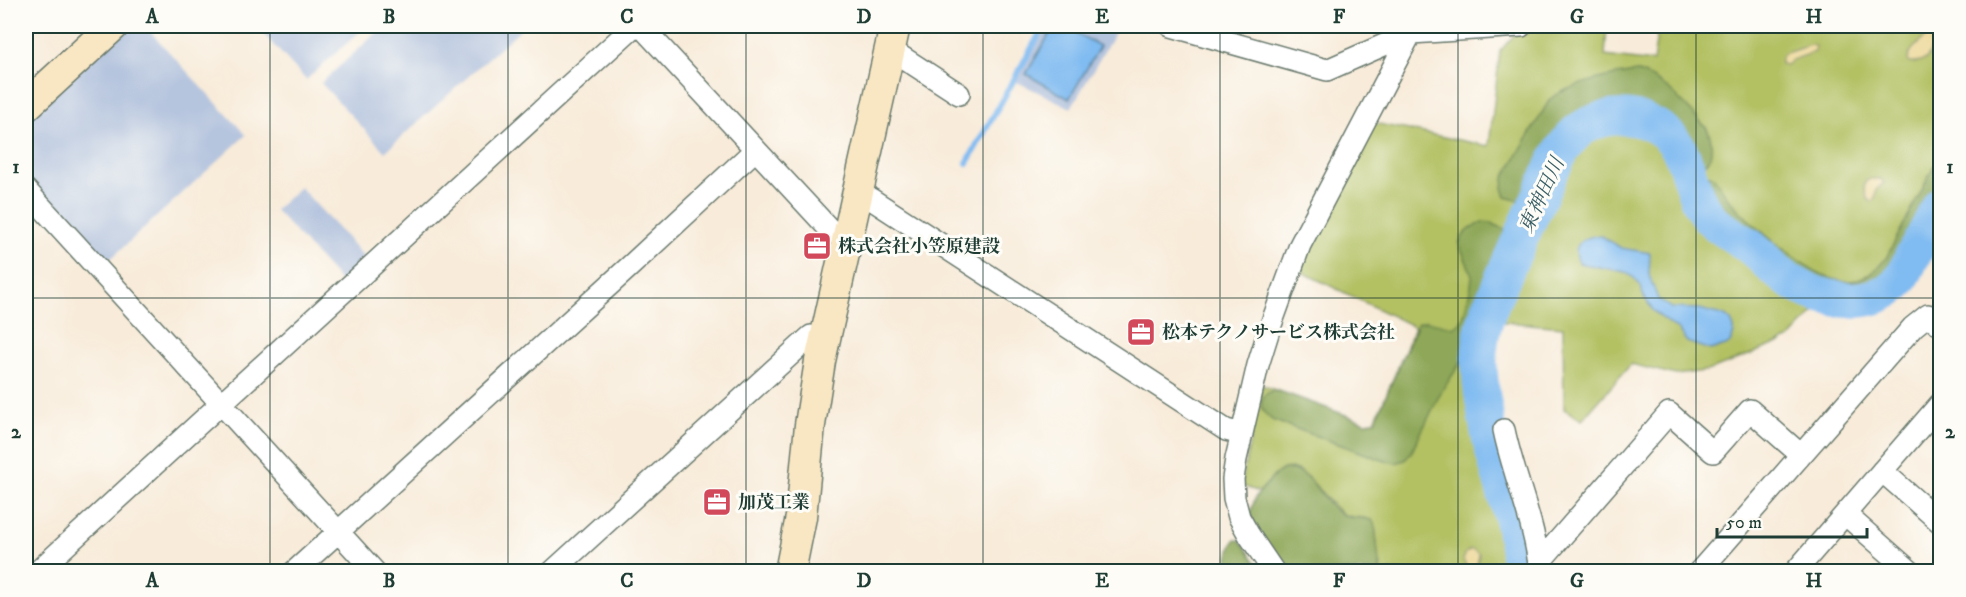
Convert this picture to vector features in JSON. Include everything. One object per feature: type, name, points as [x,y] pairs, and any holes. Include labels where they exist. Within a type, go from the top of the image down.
[{"type":"street","points":[[26,106],[113,26]]},
{"type":"street","points":[[37,572],[634,26]]},
{"type":"street","points":[[641,26],[832,233],[847,237]]},
{"type":"street","points":[[1171,26],[1327,70],[1411,29],[1521,26]]},
{"type":"street","points":[[1274,572],[1239,517],[1234,498],[1233,479],[1262,349],[1300,246],[1411,29]]},
{"type":"street","points":[[892,39],[899,55],[960,94]]},
{"type":"street","points":[[790,572],[801,517],[814,393],[824,339],[892,39]]},
{"type":"street","points":[[294,572],[619,277],[755,150]]},
{"type":"street","points":[[26,190],[375,572]]},
{"type":"street","points":[[856,196],[871,199],[1226,430],[1242,434]]},
{"type":"street","points":[[1699,572],[1913,327],[1928,315],[1941,325]]},
{"type":"street","points":[[552,572],[811,336],[824,339]]},
{"type":"street","points":[[1795,572],[1941,404]]},
{"type":"street","points":[[1539,565],[1669,413],[1713,452],[1749,410],[1801,455]]},
{"type":"street","points":[[1504,430],[1512,465],[1531,523],[1539,565]]},
{"type":"street","points":[[1882,471],[1941,522]]},
{"type":"street","points":[[1845,514],[1911,572]]},
{"type":"shaded area","points":[[129,26],[145,26],[246,135],[105,264],[26,177],[26,120]]},
{"type":"shaded area","points":[[256,26],[366,26],[306,80]]},
{"type":"shaded area","points":[[384,26],[524,26],[385,152],[321,83]]},
{"type":"shaded area","points":[[1048,26],[1119,26],[1071,108],[1015,81]]},
{"type":"shaded area","points":[[300,187],[366,259],[341,282],[275,210]]},
{"type":"green space","points":[[1566,26],[1607,26],[1605,56],[1653,62],[1658,26],[1940,26],[1940,186],[1891,277],[1879,286],[1867,290],[1845,291],[1823,287],[1794,273],[1746,232],[1715,210],[1701,185],[1689,148],[1674,128],[1661,118],[1646,112],[1614,108],[1584,117],[1566,130],[1542,167],[1483,300],[1472,339],[1471,375],[1476,411],[1484,451],[1507,536],[1510,571],[1380,571],[1381,565],[1365,518],[1350,517],[1342,513],[1308,477],[1300,472],[1292,468],[1284,469],[1259,492],[1242,486],[1262,385],[1365,422],[1375,421],[1415,327],[1300,271],[1308,249],[1374,123],[1489,146],[1500,51],[1515,34]]},
{"type":"green space","points":[[1638,72],[1667,88],[1706,127],[1710,136],[1711,152],[1704,164],[1694,160],[1685,142],[1667,122],[1644,111],[1631,108],[1606,109],[1583,118],[1563,134],[1551,150],[1535,185],[1527,196],[1517,200],[1506,197],[1503,188],[1504,178],[1550,99],[1592,81]]},
{"type":"green space","points":[[1619,125],[1642,130],[1657,138],[1668,149],[1691,206],[1705,226],[1742,252],[1778,283],[1820,306],[1789,339],[1711,370],[1676,375],[1631,364],[1582,420],[1564,409],[1563,327],[1495,321],[1569,155],[1591,135]]},
{"type":"green space","points":[[1940,155],[1942,171],[1938,193],[1898,266],[1883,284],[1858,291],[1831,289],[1795,274],[1717,211],[1701,183],[1705,175],[1715,178],[1734,205],[1787,252],[1817,272],[1831,278],[1850,281],[1868,276],[1886,258]]},
{"type":"green space","points":[[1483,222],[1507,230],[1508,245],[1481,305],[1467,353],[1440,394],[1412,451],[1405,460],[1396,463],[1385,461],[1272,420],[1266,415],[1261,407],[1262,400],[1263,396],[1271,391],[1282,392],[1365,422],[1375,421],[1418,323],[1426,321],[1453,327],[1463,318],[1472,275],[1459,244],[1468,231]]},
{"type":"green space","points":[[1284,469],[1303,474],[1328,503],[1343,515],[1372,520],[1375,525],[1380,571],[1285,571],[1256,530],[1250,513],[1256,496],[1276,474]]},
{"type":"green space","points":[[1235,540],[1240,540],[1263,572],[1224,572]]},
{"type":"sand","points":[[1934,26],[1940,26],[1940,40],[1934,40],[1926,59],[1910,63],[1908,61],[1911,52]]},
{"type":"sand","points":[[1810,45],[1816,46],[1815,52],[1792,60],[1786,65],[1780,64],[1783,54]]},
{"type":"sand","points":[[1869,179],[1881,179],[1884,183],[1877,189],[1872,202],[1867,199],[1864,188]]},
{"type":"sand","points":[[1469,550],[1479,554],[1476,571],[1469,571],[1463,560]]},
{"type":"water","points":[[1054,26],[1064,26],[1100,46],[1069,99],[1026,74]]},
{"type":"water","points":[[1600,235],[1621,248],[1650,253],[1649,275],[1658,299],[1671,308],[1700,309],[1725,316],[1734,328],[1730,343],[1710,350],[1687,342],[1679,331],[1653,311],[1643,295],[1641,286],[1634,278],[1625,272],[1579,263],[1576,250],[1580,242]]},
{"type":"waterway","points":[[967,163],[1044,26]]},
{"type":"waterway","name":"東神田川","points":[[1519,572],[1516,537],[1490,439],[1483,402],[1479,364],[1481,339],[1492,302],[1551,171],[1565,146],[1576,133],[1588,125],[1615,117],[1643,121],[1656,127],[1668,135],[1682,154],[1702,208],[1712,220],[1748,245],[1790,281],[1815,293],[1843,300],[1871,298],[1896,285],[1940,205]]},
{"type":"place","name":"株式会社小笠原建設","points":[[817,246]]},
{"type":"place","name":"松本テクノサービス株式会社","points":[[1141,332]]},
{"type":"place","name":"加茂工業","points":[[717,502]]}]
